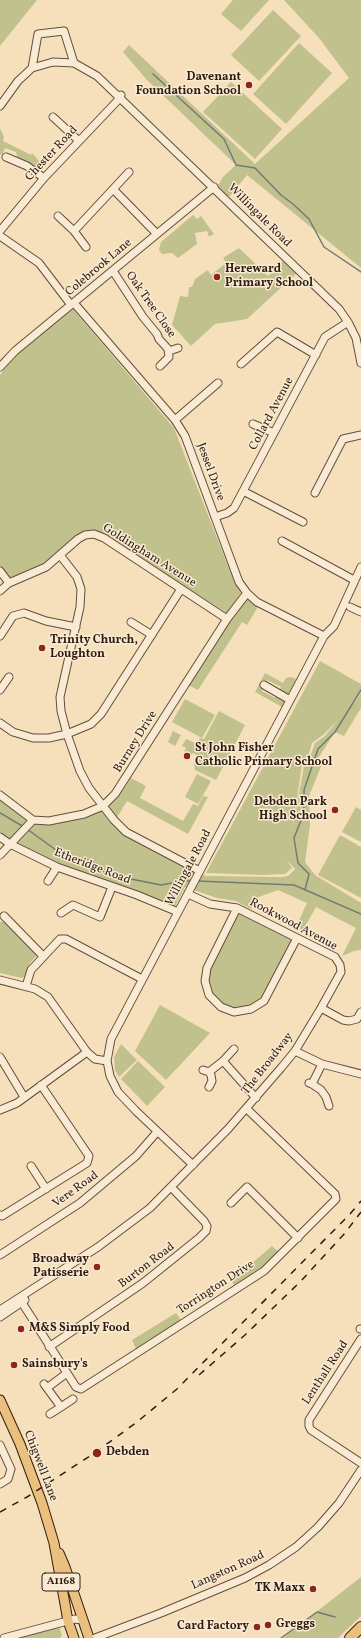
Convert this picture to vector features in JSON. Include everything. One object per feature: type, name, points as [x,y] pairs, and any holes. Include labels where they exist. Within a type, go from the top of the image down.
[{"type":"highway","points":[[350,1638],[361,1627]]},
{"type":"main road","name":"Chigwell Lane","points":[[0,1400],[3,1411],[40,1496],[75,1620],[89,1638]]},
{"type":"main road","name":"Chigwell Lane","points":[[54,1543],[65,1567],[75,1598],[74,1637]]},
{"type":"street","points":[[0,106],[18,81],[32,68],[53,62],[74,63],[64,31],[38,34],[32,68]]},
{"type":"street","name":"Willingale Road","points":[[74,63],[97,76],[121,96],[339,309],[356,338],[361,363]]},
{"type":"street","name":"Chester Road","points":[[0,231],[44,178],[121,96]]},
{"type":"street","points":[[53,117],[79,141]]},
{"type":"street","points":[[6,156],[27,166],[44,178]]},
{"type":"street","points":[[74,231],[129,172]]},
{"type":"street","name":"Colebrook Lane","points":[[0,367],[15,351],[214,187]]},
{"type":"street","points":[[113,189],[157,234]]},
{"type":"street","points":[[58,216],[74,231],[86,247]]},
{"type":"street","name":"Jessel Drive","points":[[0,236],[39,263],[72,304],[175,420],[192,451],[239,582],[247,593],[256,602],[324,636]]},
{"type":"street","name":"Oak Tree Close","points":[[113,271],[143,317],[157,334],[158,339],[169,351],[169,356],[160,366]]},
{"type":"street","name":"Collard Avenue","points":[[215,517],[227,513],[234,508],[325,337],[348,322]]},
{"type":"street","points":[[241,364],[277,332],[316,355]]},
{"type":"street","name":"Oak Tree Close","points":[[169,351],[178,348]]},
{"type":"street","points":[[175,420],[218,383]]},
{"type":"street","points":[[253,424],[274,433]]},
{"type":"street","points":[[315,493],[343,439],[361,435]]},
{"type":"street","points":[[243,491],[303,522]]},
{"type":"street","name":"Goldingham Avenue","points":[[0,591],[9,583],[46,567],[78,539],[85,535],[94,534],[104,538],[226,620]]},
{"type":"street","points":[[282,541],[354,580]]},
{"type":"street","points":[[60,555],[77,577],[81,589],[80,607],[60,697],[61,711],[67,734],[80,771],[89,788],[114,820],[126,832],[197,877]]},
{"type":"street","name":"Willingale Road","points":[[193,1164],[157,1132],[122,1097],[112,1080],[107,1061],[111,1039],[324,636],[334,626],[361,567]]},
{"type":"street","points":[[0,572],[9,583]]},
{"type":"street","points":[[0,722],[13,732],[33,738],[48,738],[67,734],[91,724],[101,714],[181,589]]},
{"type":"street","name":"Burney Drive","points":[[27,825],[84,814],[103,806],[115,794],[226,620],[247,593]]},
{"type":"street","points":[[350,607],[361,612]]},
{"type":"street","points":[[0,636],[13,616],[24,613],[46,621],[76,627]]},
{"type":"street","points":[[131,622],[152,635]]},
{"type":"street","points":[[0,690],[9,677]]},
{"type":"street","points":[[264,685],[290,700]]},
{"type":"street","points":[[0,795],[27,825],[0,855]]},
{"type":"street","name":"Etheridge Road","points":[[0,837],[10,844],[57,866],[161,904],[178,912]]},
{"type":"street","points":[[48,882],[57,866]]},
{"type":"street","points":[[61,913],[73,905],[100,917],[112,887]]},
{"type":"street","name":"Rookwood Avenue","points":[[188,894],[210,904],[238,908],[335,958],[340,965]]},
{"type":"street","points":[[238,908],[207,968],[205,981],[209,995],[221,1007],[234,1012],[251,1009],[264,1001],[297,938]]},
{"type":"street","points":[[4,916],[43,956]]},
{"type":"street","points":[[26,986],[31,970],[60,939],[66,939],[142,979]]},
{"type":"street","name":"The Broadway","points":[[0,1317],[20,1300],[127,1227],[173,1188],[193,1164],[247,1109],[295,1051],[341,972],[340,965]]},
{"type":"street","points":[[0,980],[35,989],[48,997],[87,1052],[95,1059],[107,1061]]},
{"type":"street","points":[[321,1008],[343,1020],[349,1021],[357,1019],[361,1012]]},
{"type":"street","points":[[209,1087],[212,1080],[206,1071],[223,1061],[234,1049]]},
{"type":"street","points":[[295,1051],[322,1064],[361,1074]]},
{"type":"street","points":[[0,1110],[17,1103],[87,1052]]},
{"type":"street","points":[[0,1057],[24,1098]]},
{"type":"street","points":[[223,1061],[256,1098]]},
{"type":"street","points":[[322,1064],[310,1083],[321,1090],[329,1106]]},
{"type":"street","points":[[0,1215],[2,1216],[87,1163],[89,1156],[41,1085]]},
{"type":"street","name":"Torrington Drive","points":[[20,1300],[76,1387],[81,1389],[264,1271],[336,1199],[335,1194],[247,1109]]},
{"type":"street","name":"Vere Road","points":[[0,1255],[80,1203],[136,1156],[157,1132]]},
{"type":"street","points":[[31,1166],[46,1189]]},
{"type":"street","points":[[231,1203],[247,1187],[298,1238]]},
{"type":"street","name":"Burton Road","points":[[49,1347],[143,1283],[206,1231],[207,1226],[204,1221],[173,1188]]},
{"type":"street","name":"The Broadway","points":[[1,1307],[20,1300]]},
{"type":"street","name":"Lenthall Road","points":[[361,1339],[309,1420],[309,1426],[311,1430],[318,1435],[361,1462]]},
{"type":"street","points":[[61,1407],[46,1386],[67,1373]]},
{"type":"street","points":[[50,1414],[72,1399]]},
{"type":"street","points":[[0,1445],[11,1469],[8,1479],[0,1484]]},
{"type":"street","name":"Langston Road","points":[[95,1638],[161,1613],[245,1578],[269,1565],[296,1546],[318,1527],[339,1503],[361,1470]]},
{"type":"street","points":[[4,1638],[75,1620]]},
{"type":"green space","points":[[0,0],[37,0],[0,46]]},
{"type":"green space","points":[[233,0],[269,0],[241,31],[221,14]]},
{"type":"green space","points":[[284,0],[361,0],[361,268],[247,175],[230,196],[213,194],[223,177],[236,165],[147,80],[123,52],[129,45],[255,164],[349,78],[319,38]]},
{"type":"green space","points":[[273,10],[301,36],[259,81],[231,55]]},
{"type":"green space","points":[[299,43],[332,73],[286,124],[253,94]]},
{"type":"green space","points":[[231,82],[282,129],[255,159],[203,112]]},
{"type":"green space","points":[[0,128],[4,137],[3,141],[31,155],[32,153],[44,167],[39,171],[18,160],[16,152],[5,148],[2,155],[0,154]]},
{"type":"green space","points":[[193,215],[197,219],[201,216],[214,234],[209,237],[207,231],[195,233],[197,244],[178,258],[172,253],[162,254],[159,250],[161,242]]},
{"type":"green space","points":[[239,248],[268,276],[284,260],[297,273],[247,319],[215,324],[191,346],[172,325],[180,296],[188,297],[189,287],[192,287],[195,279],[208,270],[211,275],[226,263],[223,258]]},
{"type":"green space","points":[[72,308],[174,428],[228,566],[241,593],[227,613],[102,533],[94,531],[49,561],[10,578],[0,566],[0,375],[11,359]]},
{"type":"green space","points":[[248,596],[259,605],[247,625],[242,622],[198,690],[188,685],[228,621]]},
{"type":"green space","points":[[320,661],[361,684],[361,689],[352,705],[361,693],[361,708],[344,736],[335,732],[317,760],[322,764],[309,796],[310,825],[305,862],[315,875],[361,903],[361,950],[342,956],[356,928],[316,907],[303,930],[296,927],[307,903],[278,890],[256,898],[251,909],[236,901],[217,898],[185,887],[174,908],[43,859],[0,832],[0,798],[34,824],[50,824],[87,817],[103,810],[112,822],[206,876],[282,877],[288,876],[295,869],[287,860],[292,868],[285,874],[263,875],[206,873]],"holes":[[[337,721],[325,736],[315,743],[304,766],[292,831],[302,765],[309,753],[312,743],[323,735]]]},
{"type":"green space","points":[[265,673],[283,683],[286,678],[291,677],[296,679],[282,707],[255,692]],"holes":[[[267,680],[281,687],[275,698],[262,691]]]},
{"type":"green space","points":[[185,699],[215,715],[202,738],[172,722]]},
{"type":"green space","points":[[219,711],[245,725],[216,780],[195,770],[194,764],[198,756],[193,753],[191,756],[184,753],[186,748],[182,746],[186,739],[197,744],[200,738],[204,739]]},
{"type":"green space","points":[[173,731],[181,735],[175,746],[168,742]]},
{"type":"green space","points":[[197,774],[211,781],[198,804],[185,797]]},
{"type":"green space","points":[[131,778],[146,786],[140,798],[183,821],[193,804],[198,806],[203,796],[208,797],[188,834],[127,801],[116,819],[107,807],[119,796]]},
{"type":"green space","points":[[356,807],[361,810],[361,842],[342,832]]},
{"type":"green space","points":[[340,835],[361,847],[361,898],[318,875]]},
{"type":"green space","points":[[237,908],[297,938],[264,1001],[234,1012],[209,995],[207,968]]},
{"type":"green space","points":[[0,922],[6,922],[36,952],[36,956],[30,963],[24,977],[21,978],[0,973]]},
{"type":"green space","points":[[160,1005],[210,1033],[166,1080],[135,1051]]},
{"type":"green space","points":[[121,1044],[137,1060],[119,1077],[115,1070],[114,1057]]},
{"type":"green space","points":[[138,1061],[165,1087],[147,1106],[121,1079]]},
{"type":"green space","points":[[272,1246],[281,1254],[236,1289],[230,1278],[251,1264]]},
{"type":"green space","points":[[176,1313],[181,1320],[136,1349],[132,1340]]},
{"type":"green space","points":[[361,1577],[361,1616],[338,1638],[283,1638]]},
{"type":"green space","points":[[59,1627],[62,1635],[60,1638],[20,1638]]},
{"type":"waterway","points":[[153,74],[224,139],[236,165],[255,168],[281,195],[309,219],[324,247],[361,272]]},
{"type":"waterway","points":[[305,890],[309,874],[298,863],[294,838],[304,813],[304,790],[318,749],[335,732],[361,690]]},
{"type":"waterway","points":[[0,813],[24,827]]},
{"type":"waterway","points":[[27,829],[67,858],[90,860],[106,874],[161,885],[182,881],[192,881]]},
{"type":"waterway","points":[[198,881],[294,885],[361,914]]},
{"type":"waterway","points":[[281,1638],[317,1612],[335,1617]]},
{"type":"railway","points":[[0,1512],[27,1497],[96,1452],[137,1422],[177,1389],[350,1214],[361,1201]]},
{"type":"railway","points":[[199,1375],[245,1335],[301,1281],[345,1233],[361,1212]]},
{"type":"place","name":"Davenant Foundation School","points":[[249,85]]},
{"type":"place","name":"Hereward Primary School","points":[[217,277]]},
{"type":"place","name":"Trinity Church, Loughton","points":[[42,648]]},
{"type":"place","name":"St John Fisher Catholic Primary School","points":[[187,756]]},
{"type":"place","name":"Debden Park High School","points":[[335,810]]},
{"type":"place","name":"Broadway Patisserie","points":[[97,1267]]},
{"type":"place","name":"M&S Simply Food","points":[[21,1329]]},
{"type":"place","name":"Sainsbury's","points":[[14,1365]]},
{"type":"place","name":"Debden","points":[[97,1453]]},
{"type":"place","name":"TK Maxx","points":[[313,1589]]},
{"type":"place","name":"Greggs","points":[[268,1625]]},
{"type":"place","name":"Card Factory","points":[[257,1627]]}]
